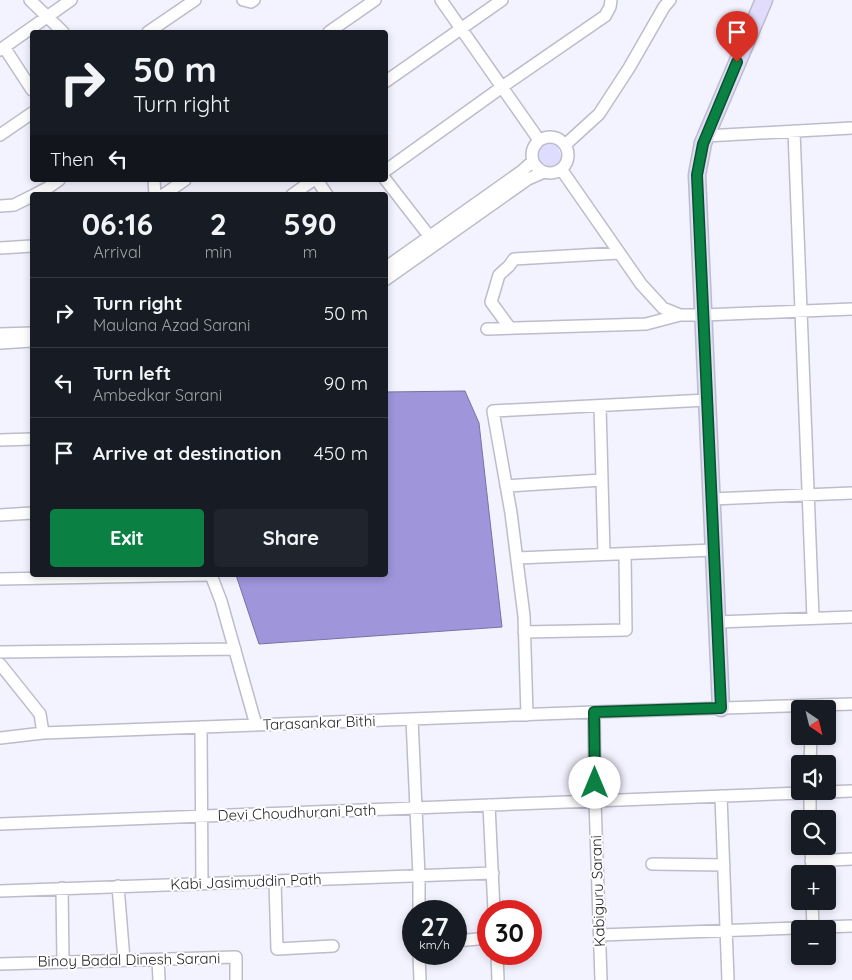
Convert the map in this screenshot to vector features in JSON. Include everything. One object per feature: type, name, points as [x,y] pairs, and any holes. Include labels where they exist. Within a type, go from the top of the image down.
[{"type":"street","points":[[30,0],[60,30]]},
{"type":"street","points":[[30,87],[2,48],[71,0]]},
{"type":"street","points":[[151,30],[195,0]]},
{"type":"street","points":[[243,0],[251,2],[254,0]]},
{"type":"street","points":[[332,30],[375,0]]},
{"type":"street","points":[[442,0],[539,140]]},
{"type":"street","points":[[388,80],[502,0]]},
{"type":"street","points":[[388,169],[605,16],[610,7],[611,0]]},
{"type":"street","points":[[565,145],[599,114],[629,68],[664,6],[670,0]]},
{"type":"street","points":[[721,708],[697,175],[706,136],[764,0]]},
{"type":"street","points":[[0,135],[30,114]]},
{"type":"street","points":[[706,136],[852,128]]},
{"type":"street","points":[[794,131],[813,618]]},
{"type":"street","points":[[552,137],[561,140],[565,145],[568,151],[568,158],[561,169],[550,173],[544,172],[533,161],[533,149],[539,140],[552,137]]},
{"type":"street","points":[[388,277],[432,240],[533,161]]},
{"type":"street","points":[[561,169],[641,284],[663,308],[680,315]]},
{"type":"street","points":[[388,266],[528,179],[544,172]]},
{"type":"street","points":[[39,192],[56,182]]},
{"type":"street","points":[[167,192],[182,182]]},
{"type":"street","points":[[297,192],[312,182]]},
{"type":"street","points":[[317,182],[325,192]]},
{"type":"street","points":[[387,182],[432,240]]},
{"type":"street","points":[[0,206],[14,205],[30,197]]},
{"type":"street","points":[[0,248],[30,246]]},
{"type":"street","points":[[510,328],[491,302],[499,275],[514,259],[620,252]]},
{"type":"street","points":[[487,329],[646,324],[680,315],[852,309]]},
{"type":"street","points":[[0,334],[30,332]]},
{"type":"street","points":[[0,343],[30,341]]},
{"type":"street","points":[[527,715],[524,616],[511,513],[493,412],[707,400]]},
{"type":"street","points":[[600,406],[604,554]]},
{"type":"street","points":[[0,440],[30,439]]},
{"type":"street","points":[[506,486],[602,480]]},
{"type":"street","points":[[712,499],[852,493]]},
{"type":"street","points":[[0,515],[30,513]]},
{"type":"street","points":[[517,558],[714,550]]},
{"type":"street","points":[[524,632],[626,630],[625,554]]},
{"type":"street","points":[[0,579],[104,577]]},
{"type":"street","points":[[212,577],[221,600],[256,725]]},
{"type":"street","points":[[717,622],[852,617]]},
{"type":"street","points":[[0,652],[235,649]]},
{"type":"street","points":[[0,664],[40,714],[43,733],[0,738]]},
{"type":"street","name":"Tarasankar Bithi","points":[[836,705],[852,704]]},
{"type":"street","name":"Tarasankar Bithi","points":[[43,733],[594,712],[791,707]]},
{"type":"street","name":"Kabiguru Sarani","points":[[594,712],[601,980]]},
{"type":"street","points":[[412,719],[419,900]]},
{"type":"street","points":[[201,727],[202,884]]},
{"type":"street","name":"Devi Choudhurani Path","points":[[836,791],[852,791]]},
{"type":"street","name":"Devi Choudhurani Path","points":[[0,824],[791,793]]},
{"type":"street","points":[[721,796],[728,980]]},
{"type":"street","points":[[489,805],[493,900]]},
{"type":"street","points":[[812,855],[812,865]]},
{"type":"street","points":[[812,861],[852,859]]},
{"type":"street","points":[[652,864],[724,865]]},
{"type":"street","name":"Kabi Jasimuddin Path","points":[[0,891],[492,873]]},
{"type":"street","points":[[275,881],[277,949],[333,946]]},
{"type":"street","points":[[118,886],[124,960]]},
{"type":"street","points":[[62,888],[63,962]]},
{"type":"street","points":[[836,926],[852,926]]},
{"type":"street","points":[[600,935],[791,928]]},
{"type":"street","name":"Binoy Badal Dinesh Sarani","points":[[0,964],[236,958],[236,980]]},
{"type":"street","points":[[158,960],[159,980]]},
{"type":"street","points":[[419,965],[420,980]]},
{"type":"street","points":[[497,965],[498,980]]},
{"type":"shaded area","points":[[547,142],[558,144],[563,158],[556,166],[549,168],[543,167],[535,158],[535,151],[539,146]]},
{"type":"shaded area","points":[[465,391],[479,423],[502,627],[259,644],[237,577],[388,577],[388,392]]},
{"type":"route","points":[[595,783],[594,712],[721,708],[697,175],[703,144],[737,62]]}]
